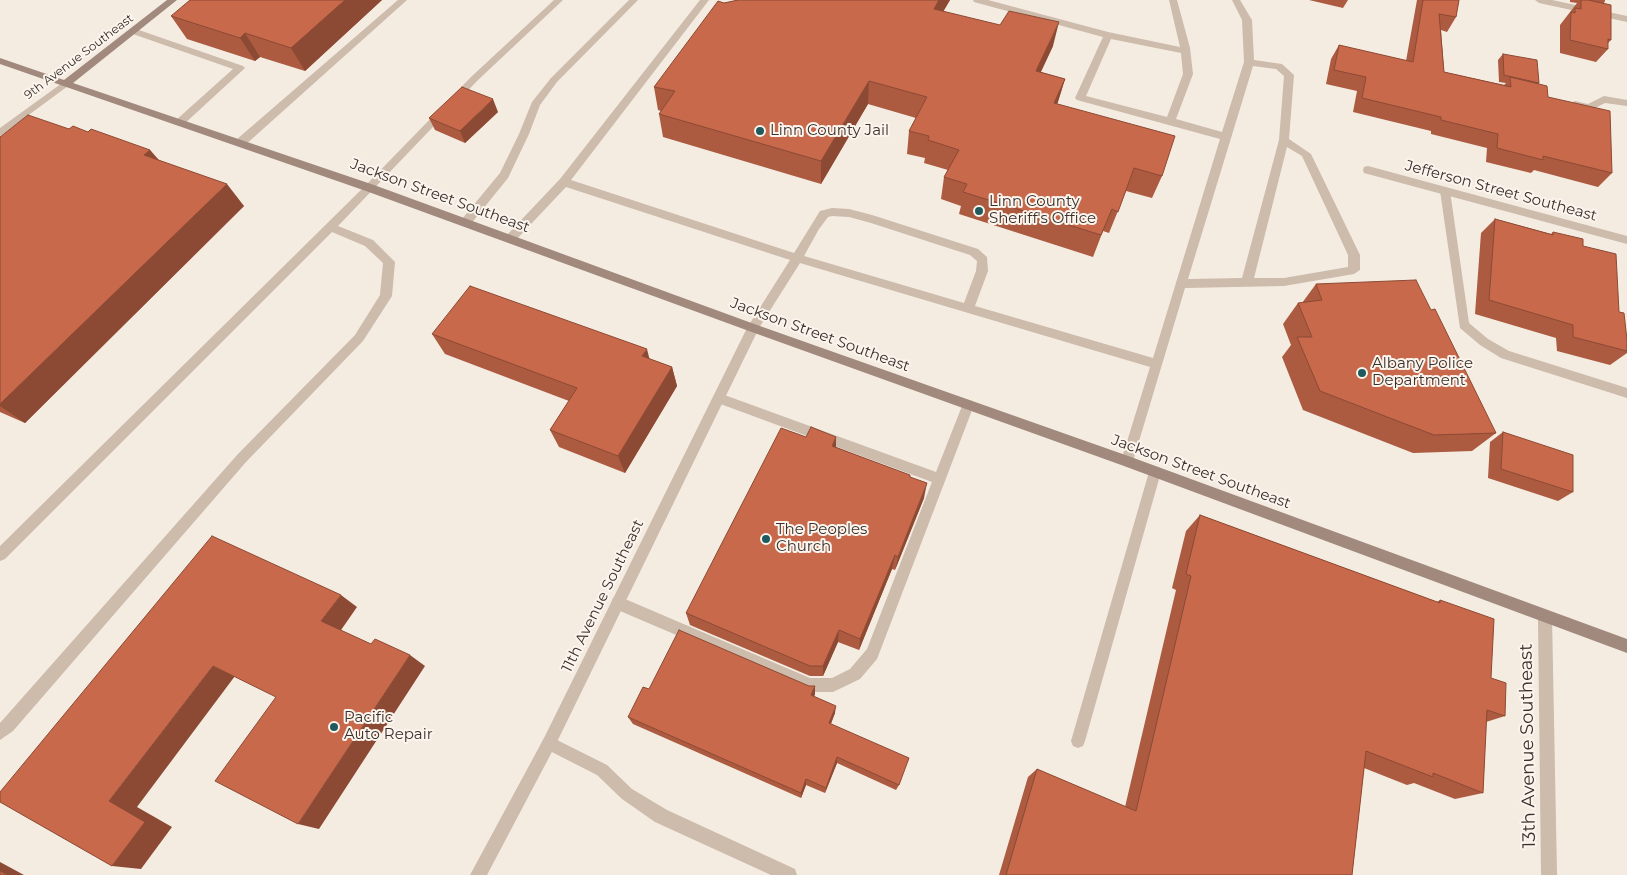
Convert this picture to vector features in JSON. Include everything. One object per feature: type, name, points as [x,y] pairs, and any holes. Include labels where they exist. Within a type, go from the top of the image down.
[{"type":"street","name":"9th Avenue Southeast","points":[[0,133],[173,0]]},
{"type":"street","points":[[240,143],[403,0]]},
{"type":"street","points":[[0,554],[370,188],[474,79],[559,0]]},
{"type":"street","points":[[466,222],[504,175],[524,134],[535,104],[554,80],[634,0]]},
{"type":"street","points":[[510,239],[564,182],[705,0]]},
{"type":"street","points":[[977,0],[1108,35],[1185,51]]},
{"type":"street","points":[[1127,461],[1249,62],[1247,20],[1236,0]]},
{"type":"street","points":[[1539,0],[1627,19]]},
{"type":"street","points":[[1170,121],[1188,74],[1185,51],[1171,1]]},
{"type":"street","points":[[133,31],[240,68],[180,123]]},
{"type":"street","points":[[1108,35],[1080,98],[1226,136]]},
{"type":"street","name":"Jackson Street Southeast","points":[[0,62],[466,222],[753,328],[1127,461],[1627,646]]},
{"type":"street","points":[[1247,282],[1284,140],[1289,74],[1278,66],[1249,62]]},
{"type":"street","points":[[1561,101],[1589,108],[1604,99],[1627,104]]},
{"type":"street","points":[[1181,284],[1284,282],[1354,270],[1354,255],[1306,154],[1284,140]]},
{"type":"street","name":"Jefferson Street Southeast","points":[[1368,170],[1627,240]]},
{"type":"street","points":[[564,182],[797,258],[1157,364]]},
{"type":"street","points":[[1445,191],[1464,325],[1484,342],[1505,355],[1627,393]]},
{"type":"street","name":"11th Avenue Southeast","points":[[478,875],[549,743],[753,328],[797,258],[814,226],[824,214],[832,212],[849,213],[974,252],[983,260],[982,271],[968,308]]},
{"type":"street","points":[[0,733],[242,458],[359,338],[386,296],[390,262],[369,243],[330,227]]},
{"type":"street","points":[[719,398],[940,479]]},
{"type":"street","points":[[618,603],[810,685],[832,684],[855,674],[872,654],[968,405]]},
{"type":"street","points":[[1078,741],[1155,472]]},
{"type":"street","name":"13th Avenue Southeast","points":[[1545,617],[1549,875]]},
{"type":"street","points":[[549,743],[602,770],[627,794],[661,816],[789,875]]},
{"type":"building","points":[[190,0],[345,0],[291,48],[245,33],[240,38],[171,16]]},
{"type":"building","name":"Linn County Jail","points":[[738,0],[939,0],[934,9],[1000,25],[1009,11],[1059,22],[1036,71],[1065,79],[1054,103],[1175,136],[1162,176],[1134,168],[1118,212],[1112,209],[1101,235],[963,192],[967,184],[944,177],[959,150],[928,140],[929,136],[909,131],[927,97],[869,81],[821,161],[659,114],[675,91],[654,87],[718,1],[724,3]]},
{"type":"building","points":[[1423,0],[1459,0],[1456,17],[1439,14],[1444,72],[1511,87],[1510,77],[1547,86],[1548,97],[1610,111],[1612,173],[1543,156],[1543,160],[1497,148],[1498,134],[1441,120],[1441,117],[1362,98],[1366,77],[1334,70],[1339,45],[1413,62]]},
{"type":"building","points":[[1581,0],[1611,5],[1611,40],[1608,39],[1608,49],[1570,40],[1571,12],[1575,13],[1575,8],[1581,9]]},
{"type":"building","points":[[1503,54],[1537,60],[1539,83],[1504,75]]},
{"type":"building","points":[[462,87],[493,99],[460,131],[429,118]]},
{"type":"building","points":[[28,115],[69,129],[73,126],[88,132],[91,129],[150,150],[144,155],[227,184],[0,404],[0,137]]},
{"type":"building","points":[[1495,219],[1553,235],[1553,232],[1583,239],[1583,246],[1616,254],[1619,312],[1624,313],[1627,351],[1573,337],[1573,325],[1489,300]]},
{"type":"building","name":"Albany Police Department","points":[[1416,280],[1431,310],[1435,309],[1496,433],[1434,435],[1320,391],[1297,337],[1312,337],[1298,303],[1322,300],[1316,284]]},
{"type":"building","points":[[470,286],[647,349],[642,356],[672,367],[618,456],[550,430],[577,388],[432,334]]},
{"type":"building","points":[[811,427],[836,437],[832,446],[927,483],[898,557],[895,555],[860,639],[839,630],[823,666],[810,666],[686,613],[781,428],[806,437]]},
{"type":"building","points":[[1503,432],[1573,455],[1573,492],[1501,469]]},
{"type":"building","points":[[1200,515],[1440,603],[1440,600],[1494,619],[1491,678],[1506,683],[1505,716],[1487,710],[1483,793],[1433,773],[1433,777],[1366,751],[1352,875],[1006,875],[1037,769],[1136,811],[1191,576],[1186,574]]},
{"type":"building","points":[[212,536],[341,595],[321,621],[371,644],[375,639],[410,655],[298,824],[215,781],[276,697],[213,666],[109,801],[145,822],[112,866],[0,802],[0,792]]},
{"type":"building","points":[[679,630],[809,686],[815,686],[811,695],[836,706],[829,723],[909,758],[899,785],[837,757],[826,788],[806,779],[801,793],[628,717],[643,687],[649,689]]},
{"type":"place","name":"Linn County Jail","points":[[760,131]]},
{"type":"place","name":"Linn County Sheriff's Office","points":[[979,211]]},
{"type":"place","name":"Albany Police Department","points":[[1362,373]]},
{"type":"place","name":"The Peoples Church","points":[[766,539]]},
{"type":"place","name":"Pacific Auto Repair","points":[[334,727]]}]
